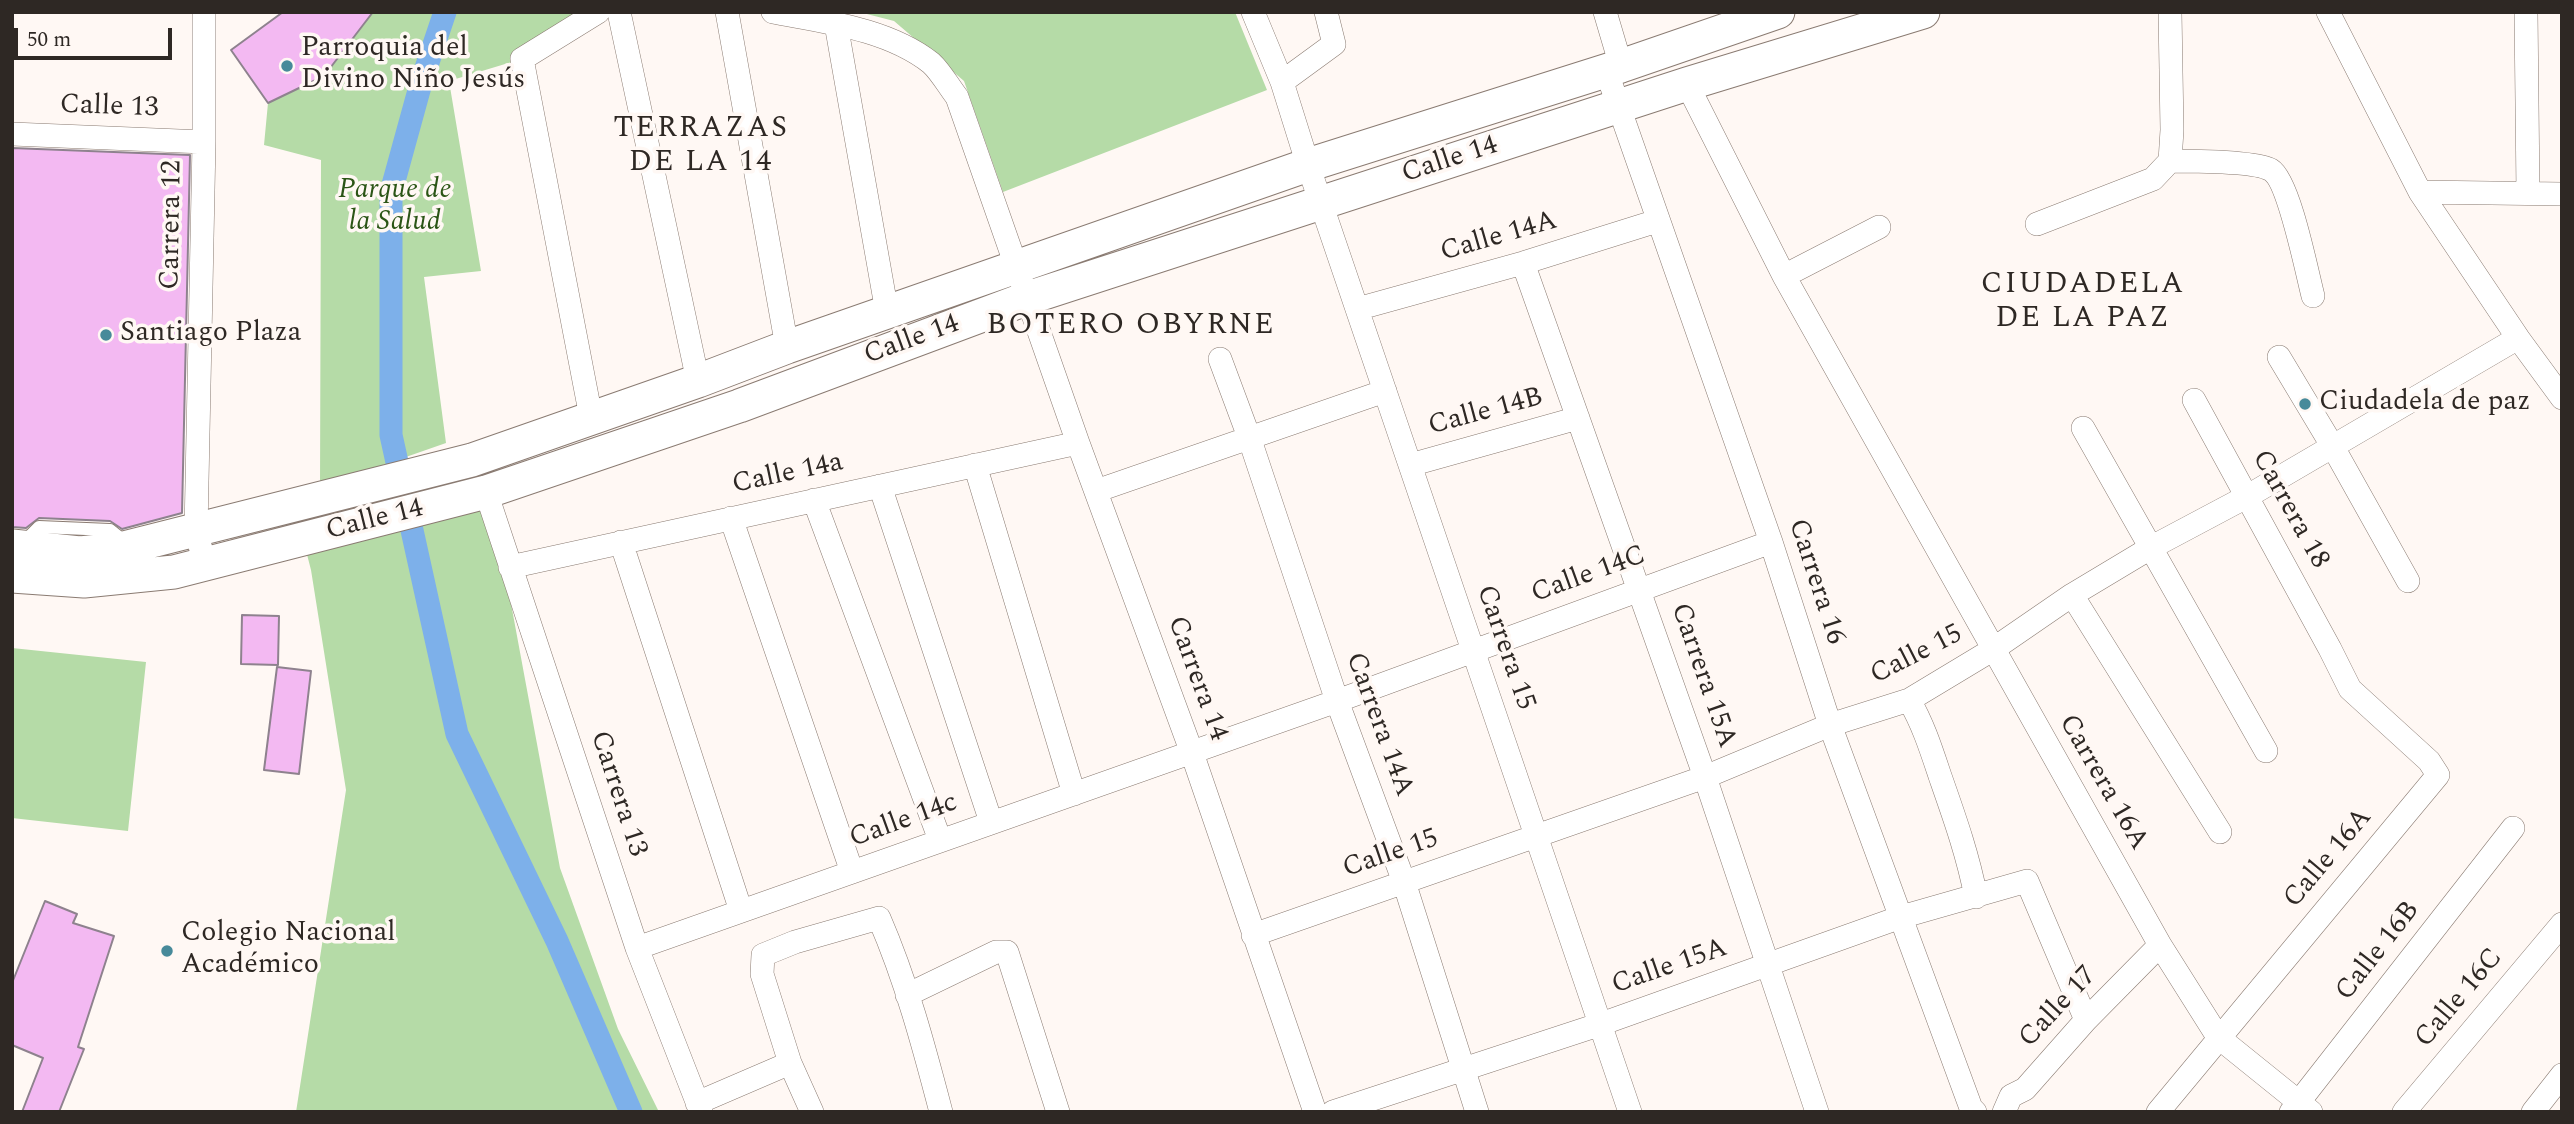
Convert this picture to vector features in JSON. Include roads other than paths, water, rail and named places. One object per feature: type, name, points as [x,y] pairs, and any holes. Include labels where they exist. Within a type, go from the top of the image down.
[{"type":"main road","name":"Calle 14","points":[[15,556],[82,567],[174,572],[486,492],[738,405],[1308,165],[1614,68],[1778,12]]},
{"type":"main road","name":"Calle 14","points":[[82,567],[131,547],[472,460],[698,382],[887,312],[1023,283],[1321,203],[1687,84],[1923,12]]},
{"type":"street","name":"Carrera 12","points":[[204,12],[196,531],[205,564]]},
{"type":"street","points":[[591,417],[522,59],[598,12]]},
{"type":"street","points":[[619,12],[698,382]]},
{"type":"street","points":[[727,12],[788,347]]},
{"type":"street","name":"Carrera 14","points":[[773,12],[836,24],[903,45],[933,65],[957,97],[1078,443],[1192,753],[1315,1112]]},
{"type":"street","points":[[1253,12],[1282,82],[1321,203]]},
{"type":"street","points":[[1282,82],[1335,44],[1326,12]]},
{"type":"street","name":"Carrera 16","points":[[1605,12],[1618,107],[1771,542],[1830,725],[1971,1108],[1975,1112]]},
{"type":"street","points":[[2037,223],[2154,179],[2170,161],[2170,12]]},
{"type":"street","points":[[2328,12],[2420,192],[2518,338],[2562,398]]},
{"type":"street","points":[[2526,12],[2528,193]]},
{"type":"street","points":[[836,24],[887,312]]},
{"type":"street","name":"Carrera 16A","points":[[1687,84],[1784,276],[2160,945],[2218,1037],[2301,1109]]},
{"type":"street","name":"Calle 13","points":[[12,134],[204,142]]},
{"type":"street","points":[[2170,161],[2243,164],[2271,170],[2284,185],[2313,296]]},
{"type":"street","points":[[2420,192],[2562,194]]},
{"type":"street","name":"Carrera 15","points":[[1321,203],[1630,1112]]},
{"type":"street","name":"Calle 14A","points":[[1357,309],[1523,263],[1657,221]]},
{"type":"street","points":[[1784,276],[1879,228]]},
{"type":"street","name":"Carrera 15A","points":[[1523,263],[1705,777],[1817,1112]]},
{"type":"street","name":"Calle 15","points":[[1253,935],[1705,777],[1830,725],[1909,700],[2152,547],[2248,496],[2518,338]]},
{"type":"street","points":[[2278,358],[2333,447],[2408,581]]},
{"type":"street","name":"Carrera 14A","points":[[1220,359],[1249,437],[1337,701],[1404,882],[1477,1112]]},
{"type":"street","points":[[1096,491],[1385,391]]},
{"type":"street","name":"Carrera 18","points":[[2194,400],[2330,649]]},
{"type":"street","name":"Calle 14B","points":[[1410,465],[1578,418]]},
{"type":"street","points":[[2083,428],[2266,751]]},
{"type":"street","name":"Calle 14a","points":[[510,567],[1078,443]]},
{"type":"street","points":[[975,465],[1074,794]]},
{"type":"street","points":[[880,485],[991,821]]},
{"type":"street","name":"Carrera 13","points":[[486,492],[637,948],[699,1107]]},
{"type":"street","points":[[814,500],[940,840]]},
{"type":"street","points":[[731,518],[852,873]]},
{"type":"street","points":[[621,542],[741,911]]},
{"type":"street","name":"Calle 14C","points":[[1192,753],[1771,542]]},
{"type":"street","points":[[2072,595],[2220,832]]},
{"type":"street","name":"Calle 16A","points":[[2158,1112],[2438,775],[2428,761],[2350,689],[2330,649]]},
{"type":"street","points":[[1909,700],[1920,719],[1951,807],[1968,857],[1976,897]]},
{"type":"street","name":"Calle 14c","points":[[637,948],[991,821],[1192,753]]},
{"type":"street","name":"Calle 16B","points":[[2301,1109],[2513,828]]},
{"type":"street","name":"Calle 15A","points":[[1333,1112],[1601,1024],[1901,917],[2027,881],[2086,1020]]},
{"type":"street","points":[[812,1112],[790,1063],[762,974],[763,955],[795,942],[879,918],[907,995],[941,1112]]},
{"type":"street","name":"Calle 16C","points":[[2404,1112],[2562,924]]},
{"type":"street","name":"Calle 17","points":[[2004,1112],[2011,1096],[2025,1089],[2086,1020],[2160,945]]},
{"type":"street","points":[[907,995],[996,952],[1007,952],[1058,1112]]},
{"type":"street","points":[[699,1107],[790,1063]]},
{"type":"street","points":[[2533,1112],[2562,1075]]},
{"type":"lane","points":[[15,556],[40,527],[110,530],[131,547]]},
{"type":"waterway","points":[[445,12],[421,83],[391,192],[391,435],[457,734],[557,941],[631,1112]]},
{"type":"place","name":"Parroquia del Divino Niño Jesús","points":[[287,66]]},
{"type":"place","name":"Santiago Plaza","points":[[106,335]]},
{"type":"place","name":"Ciudadela de paz","points":[[2305,404]]},
{"type":"place","name":"Colegio Nacional Académico","points":[[167,951]]},
{"type":"district","name":"TERRAZAS DE LA 14","points":[[701,147]]},
{"type":"district","name":"CIUDADELA DE LA PAZ","points":[[2083,303]]},
{"type":"district","name":"BOTERO OBYRNE","points":[[1131,327]]},
{"type":"park label","name":"Parque de la Salud","points":[[395,208]]}]
